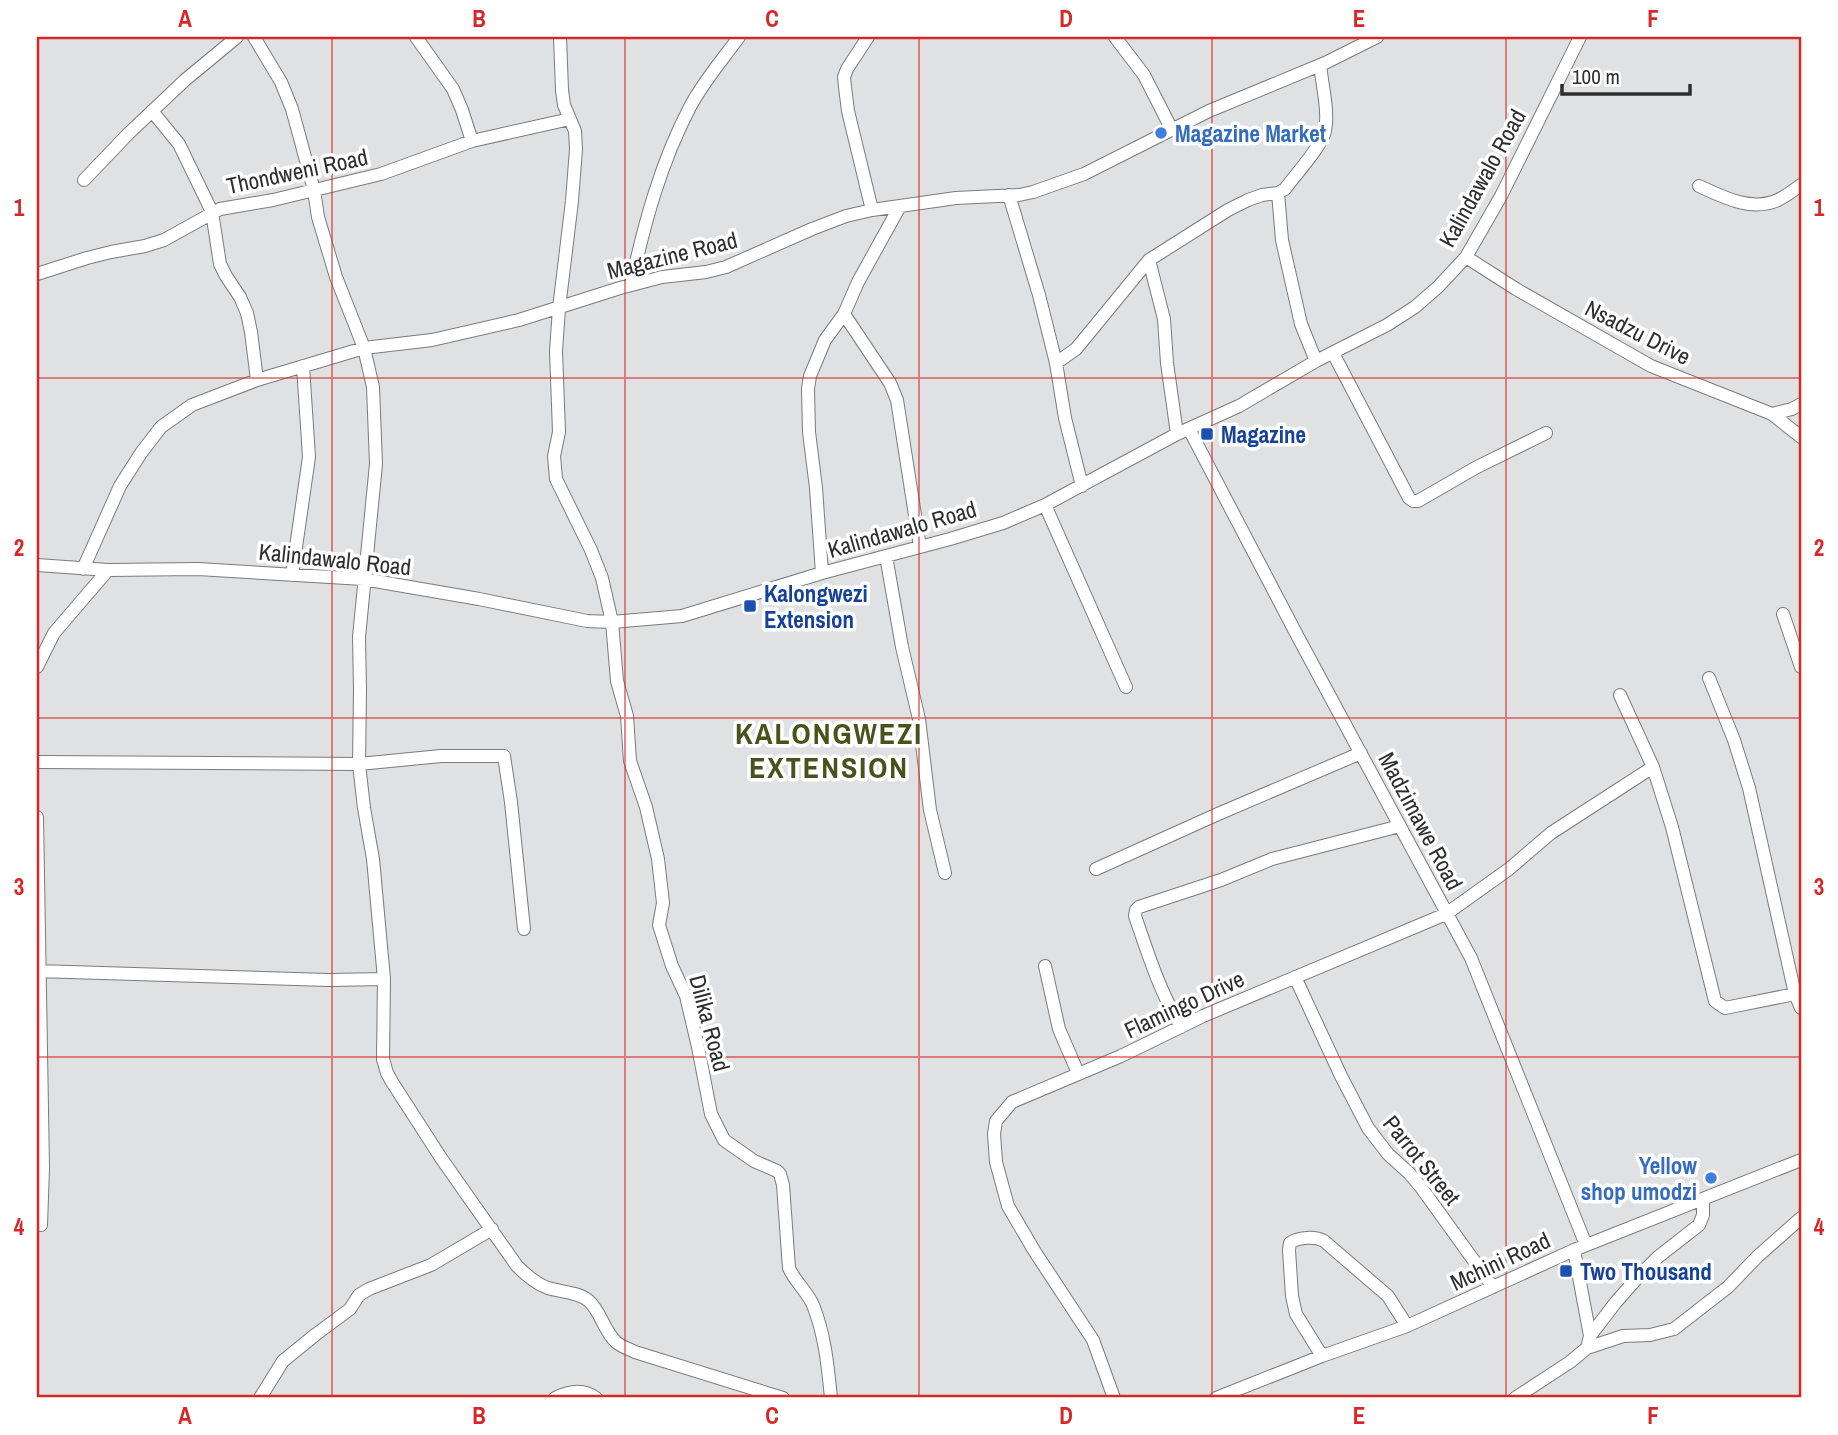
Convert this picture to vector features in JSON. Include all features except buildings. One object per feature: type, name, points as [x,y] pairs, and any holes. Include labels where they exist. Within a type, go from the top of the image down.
[{"type":"street","points":[[84,180],[152,110],[237,37]]},
{"type":"street","points":[[254,37],[281,82],[292,109],[314,190],[318,217],[336,277],[364,348],[373,387],[376,464],[359,637],[359,764],[373,859],[384,979],[382,1046],[387,1073],[441,1158],[517,1266],[528,1276],[542,1285],[586,1298],[592,1303],[609,1334],[622,1346],[783,1398]]},
{"type":"street","points":[[416,37],[453,89],[472,141]]},
{"type":"street","points":[[560,37],[564,105],[575,131],[576,149],[556,351],[559,432],[554,456],[556,479],[602,578],[612,622]]},
{"type":"street","points":[[631,285],[641,240],[674,139],[691,104],[739,37]]},
{"type":"street","points":[[867,37],[847,69],[845,87],[848,111],[872,210]]},
{"type":"street","points":[[1115,37],[1144,75],[1171,130]]},
{"type":"street","name":"Magazine Road","points":[[83,569],[120,485],[141,453],[161,427],[192,405],[257,380],[364,348],[432,340],[519,320],[662,277],[726,267],[846,216],[956,198],[1033,192],[1074,177],[1209,110],[1320,65],[1377,37]]},
{"type":"street","name":"Kalindawalo Road","points":[[37,565],[108,570],[198,569],[363,579],[480,598],[587,621],[612,622],[681,616],[822,573],[1003,523],[1045,505],[1183,431],[1239,406],[1316,360],[1387,325],[1415,307],[1466,257],[1501,196],[1580,37]]},
{"type":"street","points":[[1056,363],[1076,349],[1149,260],[1228,210],[1248,200],[1285,189],[1321,142],[1325,132],[1320,65]]},
{"type":"street","points":[[152,110],[179,144],[212,212],[220,264],[247,313],[257,380]]},
{"type":"street","name":"Thondweni Road","points":[[37,274],[87,258],[164,240],[212,212],[229,206],[273,200],[381,174],[472,141],[570,119]]},
{"type":"street","points":[[1699,186],[1727,199],[1752,205],[1776,201],[1801,185]]},
{"type":"street","points":[[1278,193],[1282,240],[1301,324],[1316,360]]},
{"type":"street","points":[[1009,195],[1039,295],[1082,486]]},
{"type":"street","points":[[822,573],[809,432],[810,376],[825,340],[844,314],[858,282],[900,206]]},
{"type":"street","name":"Nsadzu Drive","points":[[1466,257],[1516,289],[1651,366],[1772,414],[1801,437]]},
{"type":"street","name":"Madzimawe Road","points":[[1149,260],[1164,318],[1167,363],[1183,431],[1471,958],[1580,1248],[1589,1342]]},
{"type":"street","points":[[844,314],[890,383],[897,400],[920,547]]},
{"type":"street","points":[[1333,352],[1409,498],[1413,501],[1418,501],[1477,467],[1546,433]]},
{"type":"street","points":[[292,575],[309,457],[303,366]]},
{"type":"street","points":[[1772,414],[1801,404]]},
{"type":"street","points":[[1045,505],[1126,687]]},
{"type":"street","points":[[886,556],[902,646],[919,719],[930,810],[945,873]]},
{"type":"street","points":[[37,667],[54,633],[108,570]]},
{"type":"street","points":[[1783,614],[1801,667]]},
{"type":"street","name":"Dilika Road","points":[[612,622],[617,681],[628,716],[630,761],[646,807],[658,859],[663,903],[660,925],[672,966],[686,996],[711,1114],[724,1140],[754,1161],[780,1174],[789,1268],[814,1307],[826,1349],[831,1398]]},
{"type":"street","points":[[1709,678],[1734,740],[1749,788],[1795,994],[1801,1009]]},
{"type":"street","points":[[1620,695],[1653,766],[1672,827],[1715,1001],[1725,1008],[1795,994]]},
{"type":"street","points":[[1097,870],[1217,814],[1361,753]]},
{"type":"street","points":[[37,762],[359,764],[441,755],[504,756],[524,929]]},
{"type":"street","name":"Flamingo Drive","points":[[1114,1398],[1093,1340],[1008,1206],[994,1148],[996,1121],[1003,1111],[1012,1102],[1295,977],[1446,914],[1509,869],[1551,832],[1653,766]]},
{"type":"street","points":[[37,817],[41,1224]]},
{"type":"street","points":[[1181,1027],[1167,1004],[1150,962],[1135,916],[1139,907],[1221,880],[1272,859],[1399,826]]},
{"type":"street","points":[[1045,966],[1059,1029],[1078,1073]]},
{"type":"street","points":[[38,971],[330,980],[384,979]]},
{"type":"street","name":"Parrot Street","points":[[1295,977],[1368,1128],[1388,1154],[1420,1186],[1493,1287]]},
{"type":"street","name":"Mchini Road","points":[[1224,1397],[1322,1356],[1408,1326],[1580,1248],[1801,1160]]},
{"type":"street","points":[[1515,1398],[1570,1362],[1589,1342],[1616,1302],[1639,1276],[1658,1256],[1699,1224],[1703,1215],[1703,1199]]},
{"type":"street","points":[[1589,1342],[1650,1335],[1674,1329],[1728,1287],[1801,1218]]},
{"type":"street","points":[[260,1398],[283,1361],[350,1309],[359,1295],[431,1265],[492,1230]]},
{"type":"street","points":[[1322,1356],[1301,1324],[1294,1305],[1289,1250],[1290,1242],[1295,1239],[1316,1237],[1324,1241],[1388,1296],[1408,1326]]},
{"type":"street","points":[[555,1398],[581,1391],[596,1398]]},
{"type":"place","name":"Magazine Market","points":[[1161,133]]},
{"type":"place","name":"Magazine","points":[[1207,434]]},
{"type":"place","name":"Kalongwezi Extension","points":[[750,606]]},
{"type":"place","name":"Yellow shop umodzi","points":[[1711,1178]]},
{"type":"place","name":"Two Thousand","points":[[1566,1271]]},
{"type":"district","name":"KALONGWEZI EXTENSION","points":[[829,750]]}]
